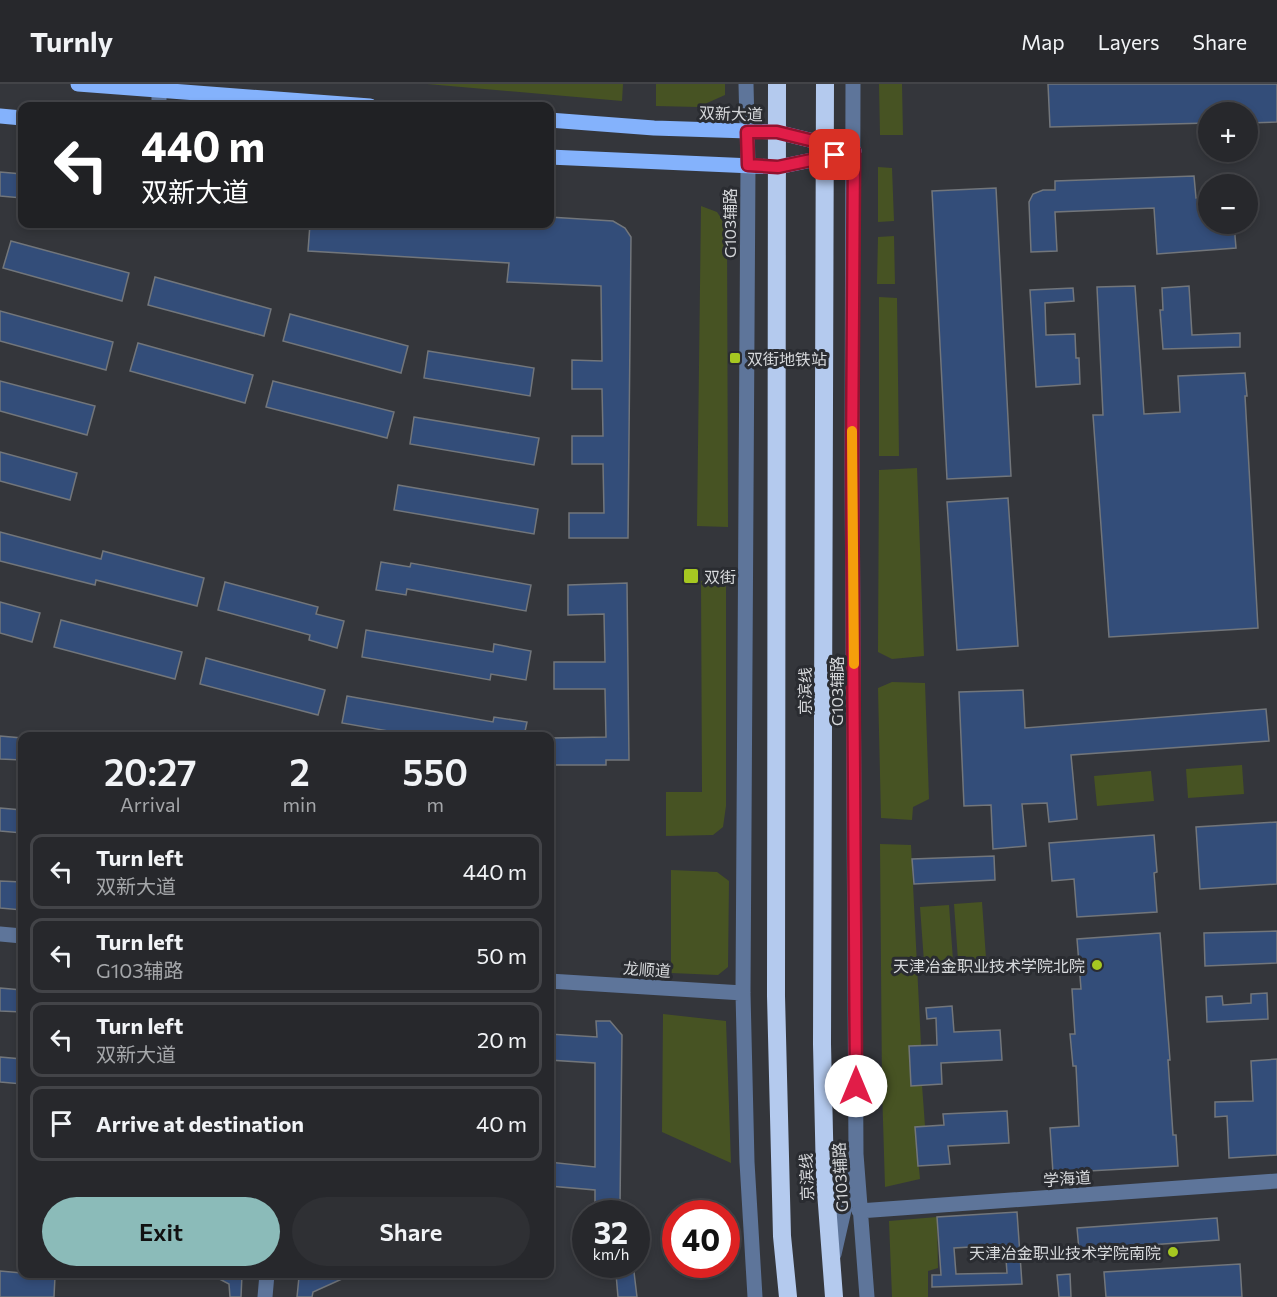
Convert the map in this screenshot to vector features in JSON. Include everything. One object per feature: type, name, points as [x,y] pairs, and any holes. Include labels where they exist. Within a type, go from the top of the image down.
[{"type":"highway","name":"京滨线","points":[[777,84],[776,996],[782,1236],[789,1297]]},
{"type":"highway","name":"京滨线","points":[[825,84],[822,1044],[824,1167],[834,1297]]},
{"type":"main road","points":[[78,84],[317,102]]},
{"type":"main road","points":[[0,116],[18,118]]},
{"type":"main road","name":"双新大道","points":[[554,120],[654,128],[777,132],[854,151]]},
{"type":"main road","points":[[554,157],[778,167],[854,151]]},
{"type":"street","name":"G103辅路","points":[[746,84],[748,165],[743,993],[747,1162],[755,1297]]},
{"type":"street","name":"G103辅路","points":[[854,84],[852,477],[856,1154],[867,1297]]},
{"type":"street","points":[[159,90],[159,102]]},
{"type":"street","points":[[0,934],[18,936]]},
{"type":"street","name":"龙顺道","points":[[554,981],[743,993]]},
{"type":"street","points":[[831,1269],[856,1154]]},
{"type":"street","name":"学海道","points":[[859,1211],[1277,1181]]},
{"type":"street","points":[[265,1297],[267,1278]]},
{"type":"green space","points":[[427,84],[623,84],[622,101]]},
{"type":"green space","points":[[656,84],[725,84],[725,95],[698,107],[656,106]]},
{"type":"green space","points":[[879,84],[902,84],[903,135],[880,135]]},
{"type":"green space","points":[[878,167],[892,168],[894,221],[878,222]]},
{"type":"green space","points":[[701,206],[717,212],[727,227],[728,527],[697,526]]},
{"type":"green space","points":[[894,236],[895,284],[877,284],[878,237]]},
{"type":"green space","points":[[879,297],[897,298],[899,456],[879,456]]},
{"type":"green space","points":[[917,468],[924,656],[892,659],[878,652],[879,470]]},
{"type":"green space","points":[[701,581],[726,583],[726,806],[723,827],[713,835],[666,836],[666,792],[702,792]]},
{"type":"green space","points":[[892,682],[925,683],[929,799],[913,807],[912,820],[881,818],[878,688]]},
{"type":"green space","points":[[1242,765],[1244,794],[1188,798],[1186,769]]},
{"type":"green space","points":[[1151,771],[1154,801],[1097,806],[1094,776]]},
{"type":"green space","points":[[880,844],[911,845],[921,1045],[909,1046],[911,1085],[922,1085],[925,1126],[915,1127],[920,1179],[885,1187],[882,1087]]},
{"type":"green space","points":[[671,870],[717,872],[729,881],[728,967],[718,975],[671,973]]},
{"type":"green space","points":[[982,902],[986,958],[958,960],[954,904]]},
{"type":"green space","points":[[949,905],[953,960],[924,962],[920,907]]},
{"type":"green space","points":[[663,1014],[726,1021],[731,1163],[662,1132]]},
{"type":"green space","points":[[937,1217],[938,1268],[928,1271],[928,1297],[892,1297],[889,1221]]},
{"type":"building","points":[[1048,84],[1277,84],[1277,122],[1258,123],[1258,102],[1198,102],[1198,123],[1050,127]]},
{"type":"building","points":[[0,172],[18,174],[18,198],[0,196]]},
{"type":"building","points":[[1194,176],[1196,198],[1198,198],[1198,234],[1235,234],[1236,248],[1157,254],[1154,208],[1055,212],[1057,251],[1031,252],[1029,202],[1033,194],[1043,190],[1055,190],[1055,181]]},
{"type":"building","points":[[996,188],[1011,476],[947,479],[932,191]]},
{"type":"building","points":[[554,217],[613,221],[625,228],[631,237],[628,538],[569,538],[569,513],[604,513],[603,464],[572,464],[572,436],[603,436],[602,389],[572,389],[572,360],[602,361],[601,286],[507,282],[509,263],[308,251],[310,228],[554,228]]},
{"type":"building","points":[[11,241],[129,273],[122,301],[3,268]]},
{"type":"building","points":[[155,277],[271,309],[264,336],[148,305]]},
{"type":"building","points":[[1135,286],[1144,414],[1180,412],[1178,376],[1245,373],[1258,628],[1109,637],[1093,415],[1103,415],[1097,287]]},
{"type":"building","points":[[1189,286],[1192,335],[1240,333],[1240,347],[1163,349],[1160,310],[1163,310],[1162,288]]},
{"type":"building","points":[[1073,288],[1074,301],[1045,303],[1046,335],[1075,334],[1080,384],[1036,387],[1030,290]]},
{"type":"building","points":[[0,311],[113,342],[106,370],[0,341]]},
{"type":"building","points":[[290,314],[408,346],[401,373],[283,341]]},
{"type":"building","points":[[138,343],[253,375],[245,403],[130,371]]},
{"type":"building","points":[[428,351],[534,368],[530,396],[424,378]]},
{"type":"building","points":[[0,381],[95,406],[87,435],[0,411]]},
{"type":"building","points":[[273,381],[394,412],[387,438],[266,407]]},
{"type":"building","points":[[414,417],[539,438],[534,465],[410,444]]},
{"type":"building","points":[[0,452],[77,473],[70,500],[0,481]]},
{"type":"building","points":[[398,485],[538,509],[534,534],[394,510]]},
{"type":"building","points":[[1008,498],[1018,646],[957,650],[947,502]]},
{"type":"building","points":[[0,532],[101,559],[103,551],[204,578],[197,606],[96,580],[95,585],[0,561]]},
{"type":"building","points":[[381,562],[410,567],[411,563],[531,585],[526,611],[407,589],[406,595],[376,590]]},
{"type":"building","points":[[225,582],[318,607],[316,614],[344,621],[337,648],[309,640],[310,635],[218,610]]},
{"type":"building","points":[[627,583],[629,760],[606,760],[606,765],[554,765],[554,738],[606,737],[605,689],[554,689],[554,662],[605,662],[604,614],[568,615],[568,585]]},
{"type":"building","points":[[0,602],[40,613],[32,642],[0,633]]},
{"type":"building","points":[[61,620],[182,652],[175,679],[54,647]]},
{"type":"building","points":[[366,630],[493,652],[494,644],[531,651],[526,680],[491,674],[490,680],[362,657]]},
{"type":"building","points":[[206,658],[325,690],[318,715],[200,684]]},
{"type":"building","points":[[1023,690],[1025,728],[1266,709],[1269,741],[1071,755],[1077,819],[1049,822],[1047,803],[1022,804],[1026,846],[993,849],[991,805],[964,806],[959,692]]},
{"type":"building","points":[[347,696],[493,722],[494,717],[527,722],[525,732],[394,732],[342,723]]},
{"type":"building","points":[[0,736],[18,738],[18,760],[0,759]]},
{"type":"building","points":[[0,808],[18,810],[18,833],[0,831]]},
{"type":"building","points":[[1277,822],[1277,884],[1200,889],[1196,827]]},
{"type":"building","points":[[1154,835],[1157,912],[1077,917],[1074,879],[1052,881],[1049,843]]},
{"type":"building","points":[[994,856],[995,880],[914,884],[912,859]]},
{"type":"building","points":[[0,881],[18,882],[18,910],[0,908]]},
{"type":"building","points":[[1277,931],[1277,963],[1205,966],[1204,933]]},
{"type":"building","points":[[1160,933],[1170,1060],[1168,1060],[1173,1135],[1176,1135],[1178,1166],[1053,1173],[1050,1128],[1079,1126],[1076,1066],[1073,1066],[1070,1034],[1075,1034],[1072,989],[1081,989],[1077,939]]},
{"type":"building","points":[[0,988],[18,990],[18,1012],[0,1011]]},
{"type":"building","points":[[1267,993],[1268,1019],[1207,1022],[1206,997],[1222,996],[1223,1005],[1251,1003],[1251,994]]},
{"type":"building","points":[[952,1006],[954,1032],[1000,1030],[1002,1060],[941,1063],[942,1084],[911,1086],[909,1046],[937,1045],[936,1018],[927,1019],[926,1008]]},
{"type":"building","points":[[596,1021],[610,1021],[622,1035],[620,1200],[595,1200],[595,1190],[554,1186],[554,1163],[595,1167],[595,1063],[554,1060],[554,1034],[597,1037]]},
{"type":"building","points":[[0,1057],[18,1059],[18,1084],[0,1082]]},
{"type":"building","points":[[1277,1059],[1277,1155],[1229,1158],[1227,1116],[1215,1117],[1215,1102],[1253,1101],[1251,1061]]},
{"type":"building","points":[[1007,1111],[1009,1143],[948,1146],[950,1164],[918,1166],[915,1127],[944,1125],[943,1114]]},
{"type":"building","points":[[1017,1212],[1022,1284],[932,1287],[932,1275],[941,1275],[937,1217]],"holes":[[[1005,1245],[1007,1273],[956,1274],[954,1248]]]},
{"type":"building","points":[[1217,1218],[1219,1240],[1079,1250],[1077,1228]]},
{"type":"building","points":[[1240,1264],[1242,1297],[1106,1297],[1104,1272]]},
{"type":"building","points":[[0,1271],[18,1273],[18,1278],[55,1278],[54,1297],[0,1297]]},
{"type":"building","points":[[1070,1274],[1071,1297],[1059,1297],[1057,1275]]},
{"type":"building","points":[[218,1278],[242,1278],[241,1297],[230,1297],[229,1284]]},
{"type":"building","points":[[299,1278],[344,1278],[313,1292],[312,1297],[297,1297]]},
{"type":"building","points":[[616,1278],[635,1278],[637,1297],[618,1297]]},
{"type":"slow traffic","points":[[852,431],[854,664]]},
{"type":"place","name":"双街地铁站","points":[[735,358]]},
{"type":"place","name":"双街","points":[[691,576]]},
{"type":"place","name":"天津冶金职业技术学院北院","points":[[1097,965]]},
{"type":"place","name":"天津冶金职业技术学院南院","points":[[1173,1252]]},
{"type":"route","points":[[835,155],[778,167],[748,165],[747,132],[777,132],[854,151],[852,466],[856,1086]]}]
